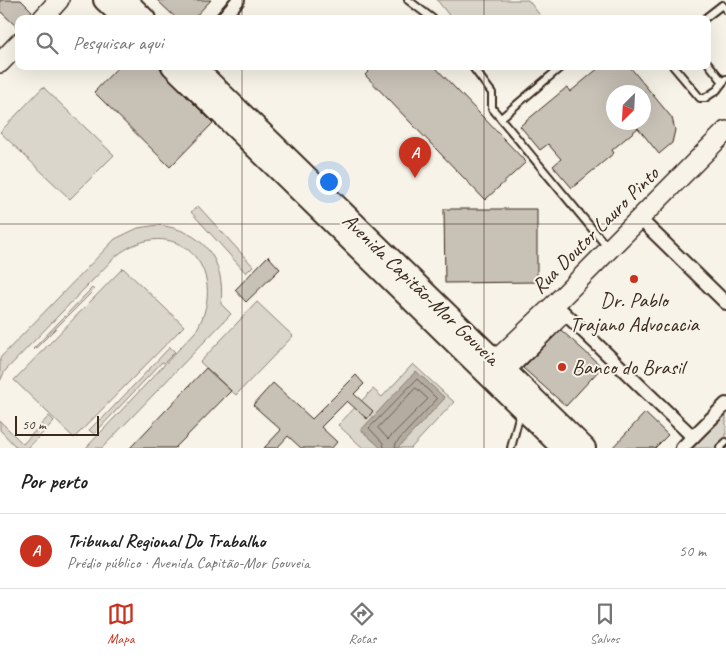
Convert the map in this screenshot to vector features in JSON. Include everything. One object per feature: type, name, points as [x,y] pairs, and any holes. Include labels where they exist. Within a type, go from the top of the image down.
[{"type":"main road","points":[[104,0],[120,15]]},
{"type":"main road","points":[[126,0],[141,15]]},
{"type":"main road","name":"Avenida Capitão-Mor Gouveia","points":[[176,70],[521,409],[554,445]]},
{"type":"main road","name":"Avenida Capitão-Mor Gouveia","points":[[198,70],[585,448]]},
{"type":"main road","points":[[324,216],[352,221]]},
{"type":"main road","points":[[438,305],[444,334]]},
{"type":"street","points":[[46,15],[59,0]]},
{"type":"street","points":[[225,15],[238,0]]},
{"type":"street","points":[[0,63],[15,47]]},
{"type":"street","name":"Rua Doutor Lauro Pinto","points":[[500,366],[643,222],[726,130]]},
{"type":"street","name":"Rua Doutor Lauro Pinto","points":[[559,308],[609,248],[643,222],[726,147]]},
{"type":"street","points":[[643,222],[726,303]]},
{"type":"street","points":[[559,308],[693,437]]},
{"type":"street","points":[[682,448],[726,404]]},
{"type":"lane","points":[[408,0],[430,15]]},
{"type":"lane","points":[[710,15],[725,6]]},
{"type":"lane","points":[[676,70],[700,98],[705,98],[717,90],[725,80],[711,66]]},
{"type":"lane","points":[[475,70],[490,89],[493,96],[492,108],[609,248]]},
{"type":"lane","points":[[501,118],[557,70]]},
{"type":"lane","points":[[511,448],[521,409]]},
{"type":"lane","points":[[720,448],[726,442]]},
{"type":"shaded area","points":[[437,0],[528,0],[540,15],[449,15]]},
{"type":"shaded area","points":[[43,87],[114,155],[70,199],[0,132]]},
{"type":"shaded area","points":[[198,206],[253,266],[246,273],[191,212]]},
{"type":"shaded area","points":[[158,225],[187,233],[199,240],[208,250],[215,261],[219,273],[222,288],[221,304],[231,314],[102,448],[86,448],[196,331],[206,308],[207,286],[202,267],[191,252],[176,243],[157,239],[137,244],[115,257],[5,371],[0,381],[0,358],[115,239],[138,228]]},
{"type":"shaded area","points":[[123,268],[184,326],[74,438],[14,380]]},
{"type":"shaded area","points":[[92,288],[94,290],[34,350],[33,349]]},
{"type":"shaded area","points":[[257,302],[293,336],[236,395],[200,362]]},
{"type":"shaded area","points":[[170,347],[175,352],[164,363],[162,362],[94,434],[89,430],[101,420]]},
{"type":"shaded area","points":[[413,364],[454,402],[411,448],[363,448],[338,425],[373,389],[382,397]]},
{"type":"shaded area","points":[[726,413],[726,448],[691,448]]},
{"type":"shaded area","points":[[49,416],[54,421],[28,448],[17,448],[0,430],[0,421],[23,444]]},
{"type":"water","points":[[416,371],[445,398],[398,448],[381,448],[361,430]]},
{"type":"building","points":[[0,0],[21,0],[32,11],[28,15],[15,15],[15,25],[0,11]]},
{"type":"building","points":[[157,0],[211,0],[197,15],[173,15]]},
{"type":"building","points":[[115,70],[162,70],[213,123],[170,167],[94,92]]},
{"type":"building","points":[[370,70],[438,70],[526,162],[485,200],[365,75]]},
{"type":"building","points":[[596,70],[632,70],[645,85],[606,85],[606,130],[636,130],[612,150],[614,153],[572,188],[553,166],[561,159],[548,144],[540,150],[520,126],[567,87],[570,92]]},
{"type":"building","points":[[651,93],[672,118],[675,130],[672,143],[659,154],[640,130],[651,130]]},
{"type":"building","points":[[444,209],[537,209],[537,282],[445,283]]},
{"type":"building","points":[[268,256],[280,269],[246,302],[235,290]]},
{"type":"building","name":"Banco do Brasil","points":[[561,330],[602,367],[566,406],[523,368]]},
{"type":"building","points":[[206,368],[231,391],[175,448],[130,448]]},
{"type":"building","points":[[356,375],[364,384],[354,394],[373,411],[367,419],[347,401],[321,427],[337,442],[332,448],[301,448],[288,436],[277,448],[264,448],[281,430],[253,405],[273,383],[312,419]]},
{"type":"building","points":[[645,413],[668,435],[655,448],[612,448]]},
{"type":"place","name":"Tribunal Regional Do Trabalho","points":[[415,178]]},
{"type":"place","name":"Dr. Pablo Trajano Advocacia","points":[[634,279]]},
{"type":"place","name":"Banco do Brasil","points":[[562,367]]}]
